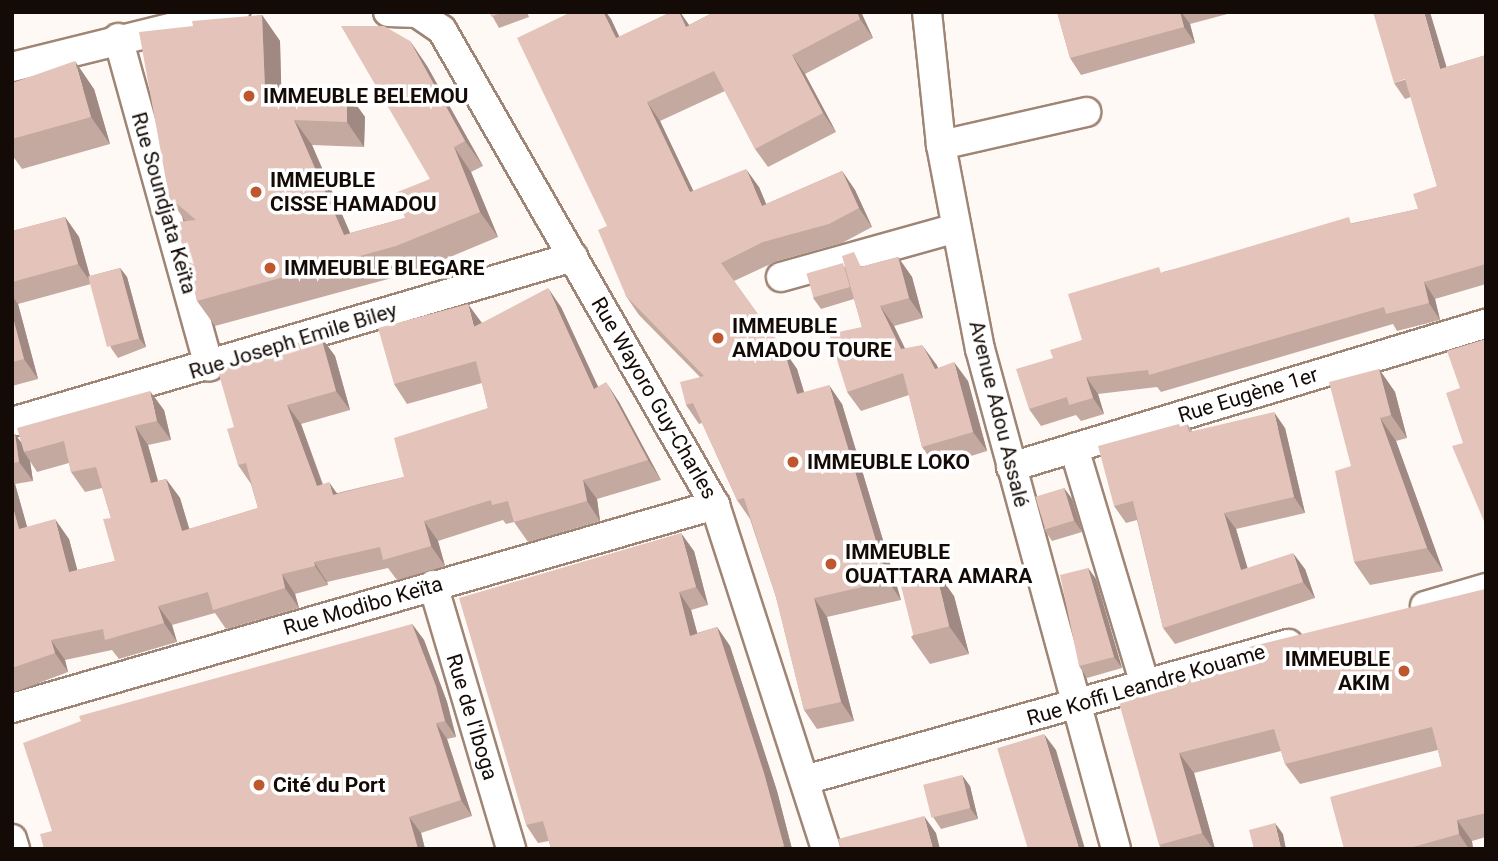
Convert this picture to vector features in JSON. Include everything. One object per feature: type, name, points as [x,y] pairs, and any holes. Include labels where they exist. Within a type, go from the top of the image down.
[{"type":"street","points":[[12,67],[123,29],[235,12]]},
{"type":"street","name":"Rue Wayoro Guy-Charles","points":[[388,12],[417,13],[442,30],[715,505],[806,780],[826,849]]},
{"type":"street","name":"Avenue Adou Assalé","points":[[927,12],[941,145],[980,349],[1116,849]]},
{"type":"street","name":"Rue Soundjata Keïta","points":[[123,29],[209,367]]},
{"type":"street","points":[[941,145],[1086,112]]},
{"type":"street","points":[[781,277],[956,228]]},
{"type":"street","name":"Rue Joseph Emile Biley","points":[[12,422],[209,367],[573,257]]},
{"type":"street","name":"Rue Eugène 1er","points":[[1011,467],[1486,324]]},
{"type":"street","points":[[1074,448],[1145,685]]},
{"type":"street","name":"Rue Modibo Keïta","points":[[12,708],[715,505]]},
{"type":"street","name":"Rue de l'Iboga","points":[[433,585],[511,849]]},
{"type":"street","points":[[1394,614],[1486,588]]},
{"type":"street","name":"Rue Koffi Leandre Kouame","points":[[806,780],[1315,637]]},
{"type":"street","points":[[12,839],[15,849]]},
{"type":"building","points":[[490,12],[503,12],[491,17]]},
{"type":"building","points":[[571,12],[603,12],[616,38],[671,12],[679,12],[686,27],[714,12],[857,12],[860,19],[792,55],[823,113],[755,149],[714,71],[647,102],[690,192],[746,169],[762,206],[842,171],[859,208],[829,224],[763,242],[721,263],[784,350],[797,394],[829,385],[888,581],[814,598],[841,702],[804,710],[776,597],[744,498],[737,500],[693,403],[686,405],[680,382],[704,376],[626,296],[598,230],[607,226],[517,38]]},
{"type":"building","points":[[1057,12],[1180,12],[1184,27],[1070,58]]},
{"type":"building","points":[[1373,12],[1424,12],[1440,69],[1486,55],[1486,264],[1424,282],[1429,303],[1386,314],[1384,307],[1149,375],[1148,370],[1086,377],[1093,398],[1069,405],[1067,397],[1029,409],[1016,369],[1053,358],[1050,350],[1082,340],[1068,294],[1159,267],[1161,273],[1349,217],[1351,224],[1418,209],[1413,194],[1437,186],[1405,79],[1394,83]]},
{"type":"building","points":[[262,15],[265,90],[347,92],[347,122],[294,120],[344,235],[405,218],[395,193],[430,179],[341,26],[384,26],[410,41],[465,141],[454,147],[480,212],[396,246],[197,301],[176,222],[196,220],[169,197],[139,32],[193,26],[192,21]]},
{"type":"building","points":[[75,61],[91,117],[12,139],[12,83]]},
{"type":"building","points":[[65,217],[78,264],[12,282],[12,231]]},
{"type":"building","points":[[854,252],[861,267],[898,257],[909,298],[880,306],[901,349],[922,345],[935,369],[954,362],[973,432],[922,447],[903,373],[847,392],[829,334],[862,327],[842,256]]},
{"type":"building","points":[[843,263],[850,287],[813,298],[806,273]]},
{"type":"building","points":[[120,268],[139,339],[107,347],[88,277]]},
{"type":"building","points":[[548,288],[594,389],[606,382],[648,460],[583,480],[587,501],[514,522],[508,501],[492,505],[491,500],[424,521],[431,546],[383,560],[380,547],[314,562],[315,566],[282,574],[285,588],[213,610],[208,592],[158,606],[164,623],[105,640],[103,629],[51,640],[55,653],[12,668],[12,504],[19,529],[55,519],[69,572],[115,561],[103,519],[111,518],[96,467],[71,472],[64,441],[24,452],[17,428],[150,391],[157,421],[135,426],[151,483],[166,479],[182,531],[258,508],[246,463],[238,465],[227,429],[234,427],[216,364],[321,337],[336,391],[287,405],[317,486],[329,482],[333,495],[404,477],[394,438],[488,408],[476,361],[394,384],[378,328],[468,304],[474,327]]},
{"type":"building","points":[[12,314],[24,359],[12,362]]},
{"type":"building","points":[[1486,339],[1486,526],[1452,446],[1463,443],[1446,393],[1460,388],[1447,351]]},
{"type":"building","points":[[1379,369],[1391,415],[1380,418],[1427,548],[1354,562],[1335,471],[1351,466],[1329,382]]},
{"type":"building","points":[[1274,412],[1294,497],[1224,513],[1241,570],[1293,553],[1303,582],[1163,628],[1133,501],[1114,506],[1098,446],[1186,422],[1189,432]]},
{"type":"building","points":[[15,434],[19,462],[12,463],[12,435]]},
{"type":"building","points":[[1064,488],[1074,521],[1045,529],[1035,497]]},
{"type":"building","points":[[681,533],[696,587],[679,592],[690,636],[717,627],[764,773],[784,846],[778,849],[551,849],[543,821],[526,825],[459,598]]},
{"type":"building","points":[[1088,568],[1114,657],[1079,666],[1060,575]]},
{"type":"building","points":[[935,569],[949,626],[913,635],[899,578]]},
{"type":"building","points":[[1485,589],[1486,813],[1457,820],[1459,834],[1406,849],[1344,849],[1330,797],[1442,766],[1432,727],[1285,764],[1274,729],[1179,753],[1202,833],[1159,845],[1118,699],[1167,685],[1165,680],[1252,657],[1249,647]]},
{"type":"building","points":[[412,624],[436,686],[445,721],[436,723],[461,800],[409,817],[418,849],[44,849],[40,834],[52,831],[23,743],[81,721],[79,716]]},
{"type":"building","points":[[1044,734],[1079,849],[1028,849],[997,748]]},
{"type":"building","points":[[962,775],[970,808],[931,818],[923,785]]},
{"type":"building","points":[[924,816],[933,849],[841,849],[838,839]]},
{"type":"building","points":[[1275,823],[1281,849],[1254,849],[1249,830]]},
{"type":"place","name":"IMMEUBLE BELEMOU","points":[[249,96]]},
{"type":"place","name":"IMMEUBLE CISSE HAMADOU","points":[[256,192]]},
{"type":"place","name":"IMMEUBLE BLEGARE","points":[[270,268]]},
{"type":"place","name":"IMMEUBLE AMADOU TOURE","points":[[718,338]]},
{"type":"place","name":"IMMEUBLE LOKO","points":[[793,462]]},
{"type":"place","name":"IMMEUBLE OUATTARA AMARA","points":[[831,564]]},
{"type":"place","name":"IMMEUBLE AKIM","points":[[1404,671]]},
{"type":"place","name":"Cité du Port","points":[[259,785]]}]
